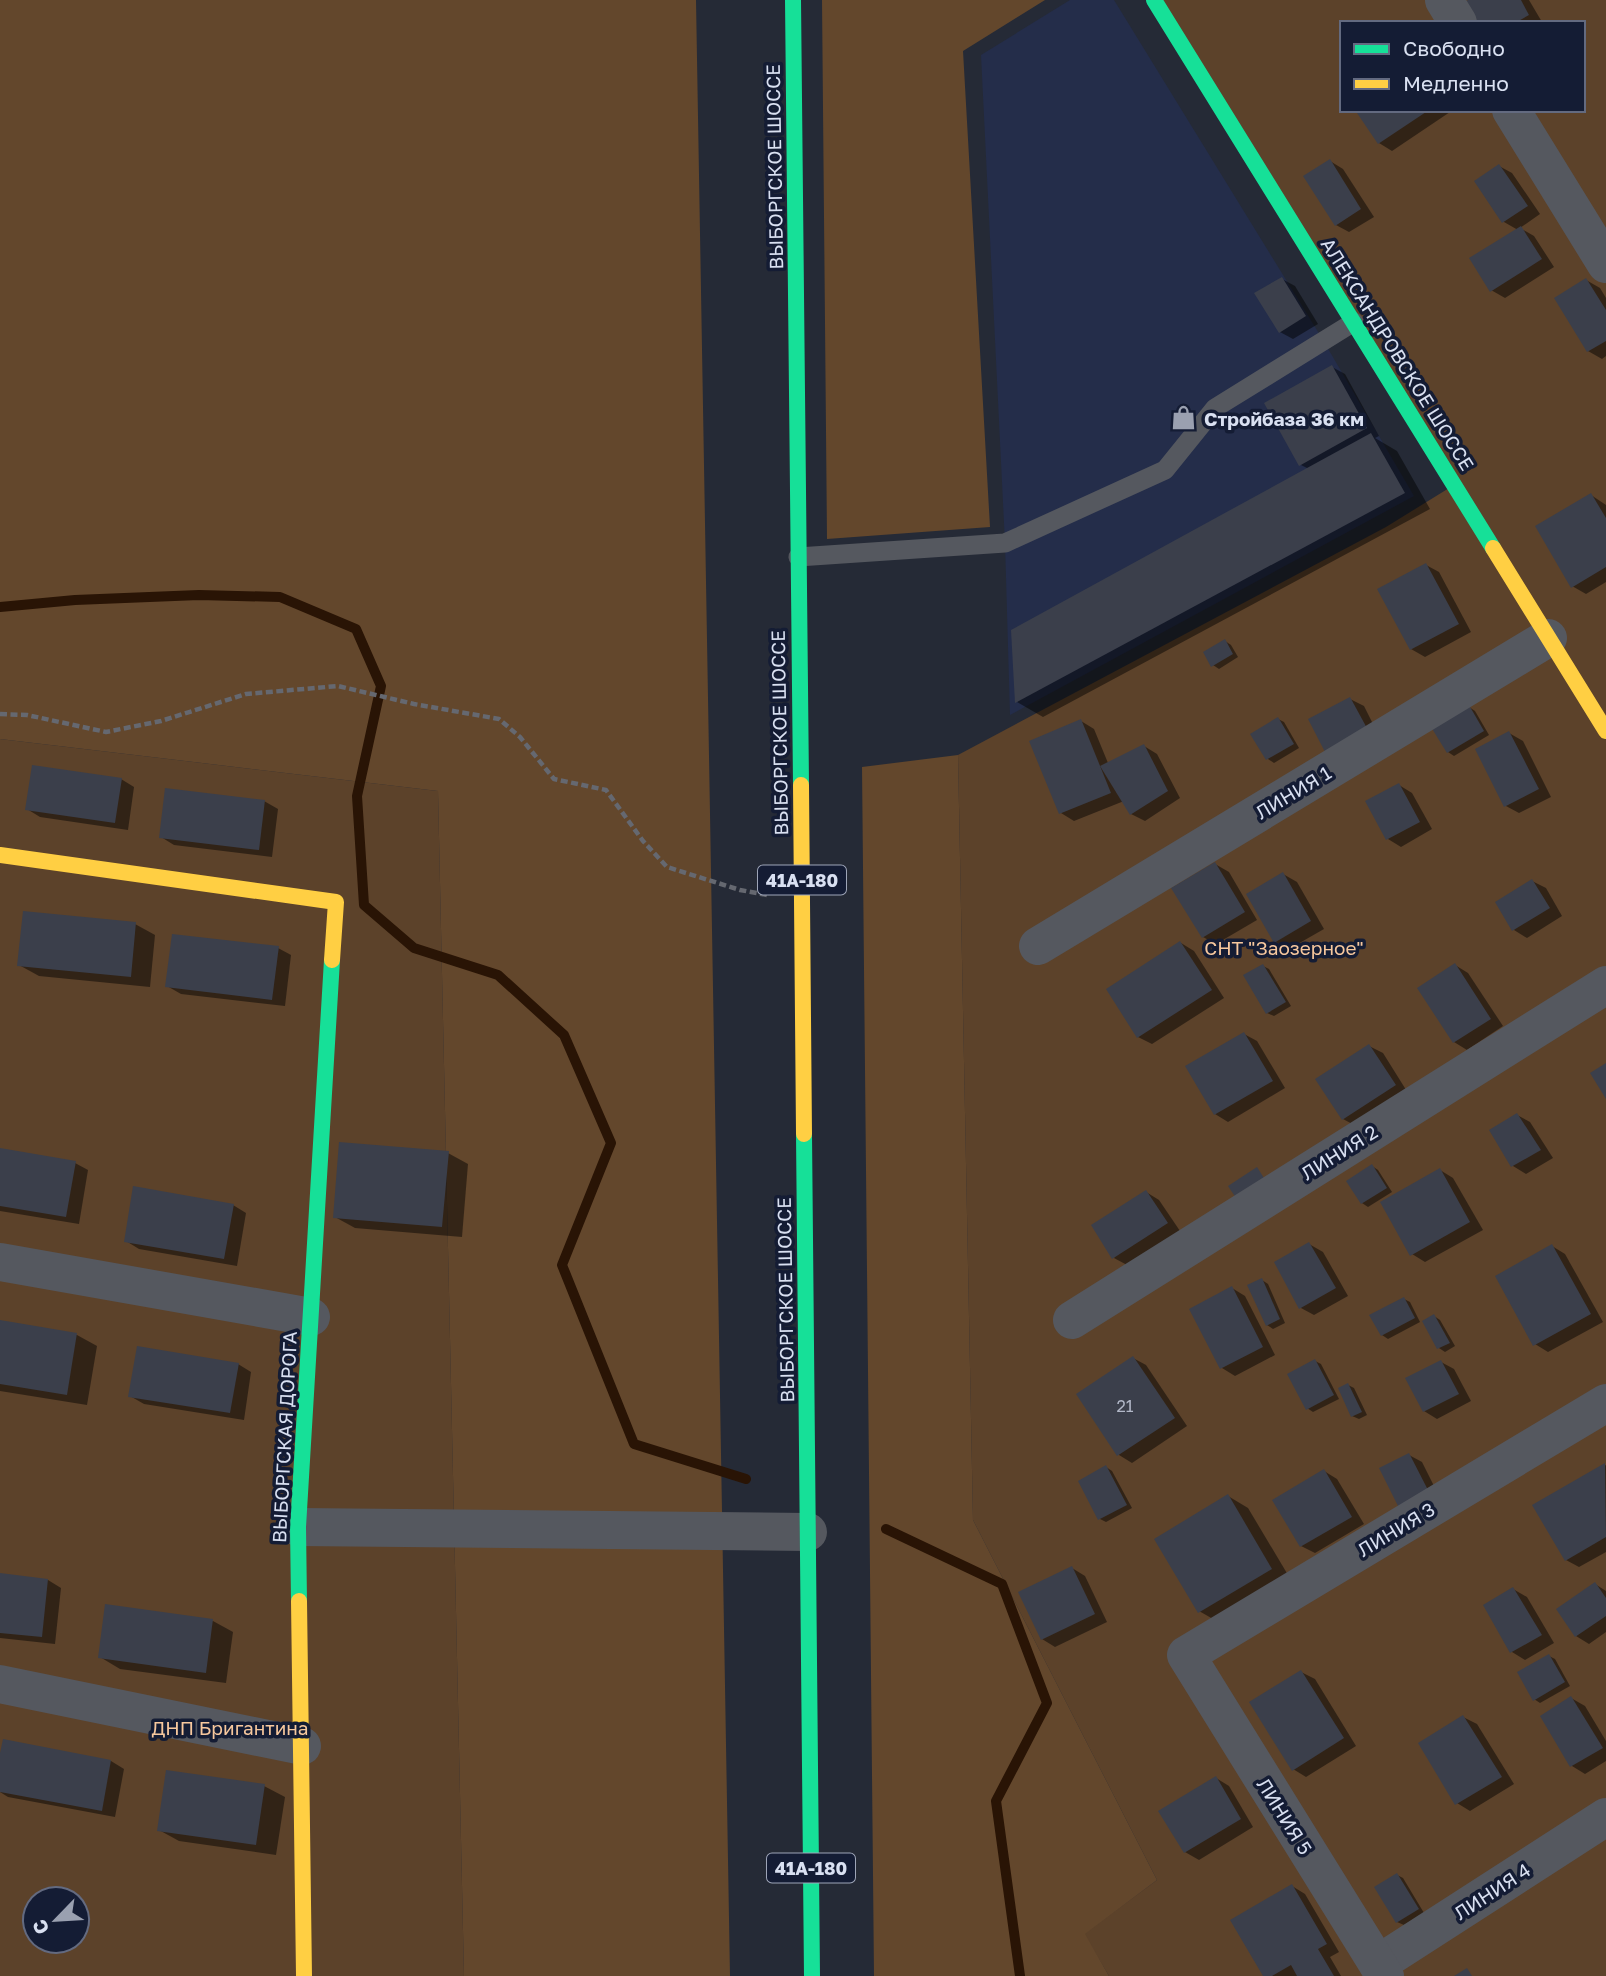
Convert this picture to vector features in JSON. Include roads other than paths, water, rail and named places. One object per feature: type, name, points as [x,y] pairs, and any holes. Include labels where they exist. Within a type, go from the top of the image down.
[{"type":"street","name":"ВЫБОРГСКОЕ ШОССЕ","points":[[793,0],[812,1976]]},
{"type":"street","name":"АЛЕКСАНДРОВСКОЕ ШОССЕ","points":[[1154,0],[1606,731]]},
{"type":"street","points":[[1444,0],[1457,21]]},
{"type":"street","points":[[1512,112],[1606,264]]},
{"type":"street","name":"ЛИНИЯ 1","points":[[1038,946],[1548,638]]},
{"type":"street","name":"ВЫБОРГСКАЯ ДОРОГА","points":[[0,855],[336,902],[298,1528],[304,1976]]},
{"type":"street","name":"ЛИНИЯ 2","points":[[1072,1320],[1606,985]]},
{"type":"street","points":[[0,1262],[311,1317]]},
{"type":"street","name":"ЛИНИЯ 3","points":[[1185,1655],[1606,1403]]},
{"type":"street","points":[[298,1528],[808,1532]]},
{"type":"street","name":"ЛИНИЯ 5","points":[[1185,1655],[1382,1970]]},
{"type":"street","points":[[0,1684],[302,1746]]},
{"type":"street","name":"ЛИНИЯ 4","points":[[1382,1970],[1606,1817]]},
{"type":"lane","points":[[799,557],[1005,543],[1165,470],[1215,408],[1354,322]]},
{"type":"waterway","points":[[0,607],[75,600],[199,595],[280,597],[356,629],[381,686],[357,796],[364,905],[414,948],[498,975],[564,1035],[611,1143],[562,1265],[634,1444],[746,1479]]},
{"type":"waterway","points":[[886,1529],[1002,1584],[1047,1703],[996,1801],[1020,1976]]},
{"type":"place","name":"Стройбаза 36 км","points":[[1184,418]]},
{"type":"park label","name":"СНТ \"Заозерное\"","points":[[1284,947]]},
{"type":"park label","name":"ДНП Бригантина","points":[[230,1727]]}]
